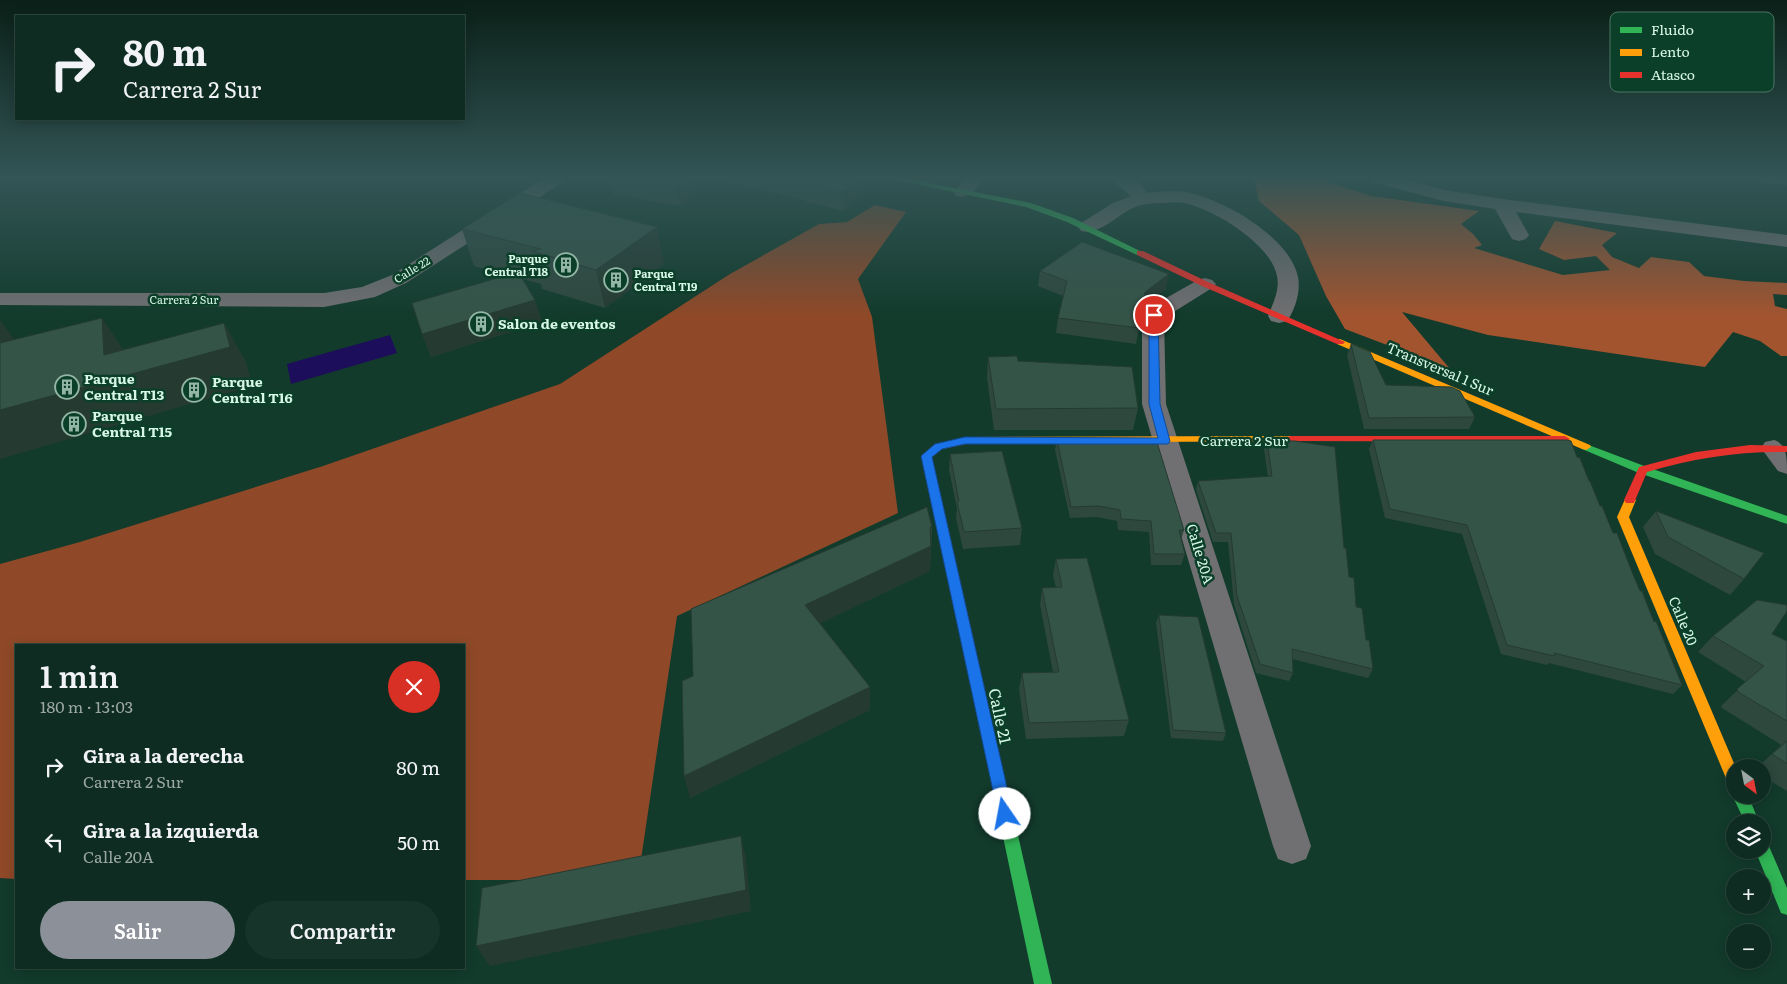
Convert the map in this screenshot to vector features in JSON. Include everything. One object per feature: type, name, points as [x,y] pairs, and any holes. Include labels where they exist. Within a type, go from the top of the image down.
[{"type":"street","name":"Calle 22","points":[[367,292],[399,279],[485,224]]},
{"type":"street","name":"Transversal 1 Sur","points":[[1080,224],[1205,284],[1565,439],[1643,470],[1787,519]]},
{"type":"street","points":[[1088,227],[1092,224]]},
{"type":"street","points":[[1243,224],[1271,247],[1287,272],[1287,293],[1279,316]]},
{"type":"street","points":[[1513,224],[1519,235]]},
{"type":"street","points":[[1642,224],[1784,243]]},
{"type":"street","name":"Calle 20A","points":[[1205,284],[1154,315],[1154,404],[1292,846]]},
{"type":"street","name":"Carrera 2 Sur","points":[[0,299],[324,300],[367,292]]},
{"type":"street","name":"Carrera 2 Sur","points":[[926,456],[939,446],[965,440],[1565,439]]},
{"type":"street","points":[[1643,470],[1678,458],[1715,450],[1783,454]]},
{"type":"street","name":"Calle 21","points":[[926,456],[1042,984]]},
{"type":"street","name":"Calle 20","points":[[1643,470],[1623,517],[1726,762]]},
{"type":"street","points":[[1766,859],[1787,907]]},
{"type":"shaded area","points":[[819,224],[897,224],[858,279],[872,317],[898,513],[677,616],[638,880],[465,880],[465,644],[15,644],[15,879],[0,878],[0,564],[80,542],[323,466],[560,384],[730,274]]},
{"type":"shaded area","points":[[1286,224],[1461,224],[1482,245],[1474,248],[1563,275],[1610,270],[1596,256],[1564,260],[1539,249],[1553,224],[1570,224],[1617,233],[1602,245],[1612,257],[1639,268],[1651,257],[1689,262],[1704,276],[1744,281],[1787,283],[1787,295],[1773,294],[1775,306],[1787,309],[1787,356],[1781,356],[1760,341],[1733,332],[1705,367],[1488,335],[1402,312],[1450,369],[1345,329],[1326,296],[1299,235]]},
{"type":"shaded area","points":[[390,335],[397,353],[291,384],[287,364]]},
{"type":"building","points":[[470,224],[645,224],[657,227],[596,270],[532,251],[541,249],[462,229]]},
{"type":"building","points":[[1082,242],[1169,274],[1145,292],[1139,328],[1058,318],[1067,281],[1040,271]]},
{"type":"building","points":[[518,272],[535,300],[422,334],[412,303]]},
{"type":"building","points":[[102,318],[104,355],[224,323],[230,347],[0,410],[0,343]]},
{"type":"building","points":[[1351,344],[1370,352],[1386,385],[1451,387],[1460,391],[1475,417],[1369,418]]},
{"type":"building","points":[[1017,356],[1018,361],[1132,367],[1138,408],[996,409],[988,357]]},
{"type":"building","points":[[1057,439],[1156,439],[1184,530],[1179,530],[1185,554],[1154,554],[1151,521],[1121,519],[1120,510],[1099,506],[1071,507]]},
{"type":"building","points":[[1373,440],[1571,441],[1613,533],[1617,533],[1640,591],[1642,591],[1654,622],[1656,621],[1682,685],[1554,653],[1554,656],[1507,645],[1467,525],[1390,509]]},
{"type":"building","points":[[1267,441],[1295,441],[1335,447],[1344,548],[1346,548],[1349,577],[1354,578],[1356,607],[1362,608],[1366,640],[1369,640],[1373,669],[1292,649],[1293,673],[1260,664],[1237,596],[1231,533],[1216,533],[1198,481],[1272,476]]},
{"type":"building","points":[[1002,451],[1022,528],[964,532],[957,502],[959,501],[950,454]]},
{"type":"building","points":[[927,507],[932,527],[930,527],[931,546],[805,605],[870,687],[684,776],[682,681],[693,676],[691,609]]},
{"type":"building","points":[[1656,511],[1764,553],[1744,579],[1668,537]]},
{"type":"building","points":[[1087,558],[1129,720],[1029,723],[1022,673],[1059,672],[1042,588],[1062,587],[1056,559]]},
{"type":"building","points":[[1757,600],[1787,605],[1787,611],[1772,634],[1787,641],[1787,721],[1738,692],[1737,689],[1764,666],[1713,636]]},
{"type":"building","points":[[1159,615],[1198,617],[1226,733],[1173,730]]},
{"type":"building","points":[[1787,741],[1787,764],[1772,754]]},
{"type":"building","points":[[741,836],[746,890],[476,946],[482,888]]},
{"type":"traffic: fast","points":[[1078,224],[1140,253]]},
{"type":"traffic: fast","points":[[1586,447],[1643,470],[1787,520]]},
{"type":"traffic: fast","points":[[996,770],[1043,984]]},
{"type":"traffic: fast","points":[[1744,804],[1748,814]]},
{"type":"traffic: fast","points":[[1766,859],[1787,907]]},
{"type":"traffic: slow","points":[[1340,342],[1586,447]]},
{"type":"traffic: slow","points":[[972,440],[1291,439]]},
{"type":"traffic: slow","points":[[1630,500],[1623,517],[1726,762]]},
{"type":"traffic: jam","points":[[1140,253],[1205,284],[1340,342]]},
{"type":"traffic: jam","points":[[1291,439],[1565,439]]},
{"type":"traffic: jam","points":[[972,440],[939,446],[926,456],[996,770]]},
{"type":"traffic: jam","points":[[1630,500],[1643,470],[1661,464],[1714,452],[1768,448],[1787,449]]},
{"type":"place","name":"Parque Central T18","points":[[566,265]]},
{"type":"place","name":"Parque Central T19","points":[[616,280]]},
{"type":"place","name":"Salon de eventos","points":[[481,324]]},
{"type":"place","name":"Parque Central T13","points":[[67,387]]},
{"type":"place","name":"Parque Central T16","points":[[194,390]]},
{"type":"place","name":"Parque Central T15","points":[[74,424]]},
{"type":"route","points":[[1005,814],[926,456],[939,446],[965,440],[1164,441],[1154,404],[1154,315]]}]
